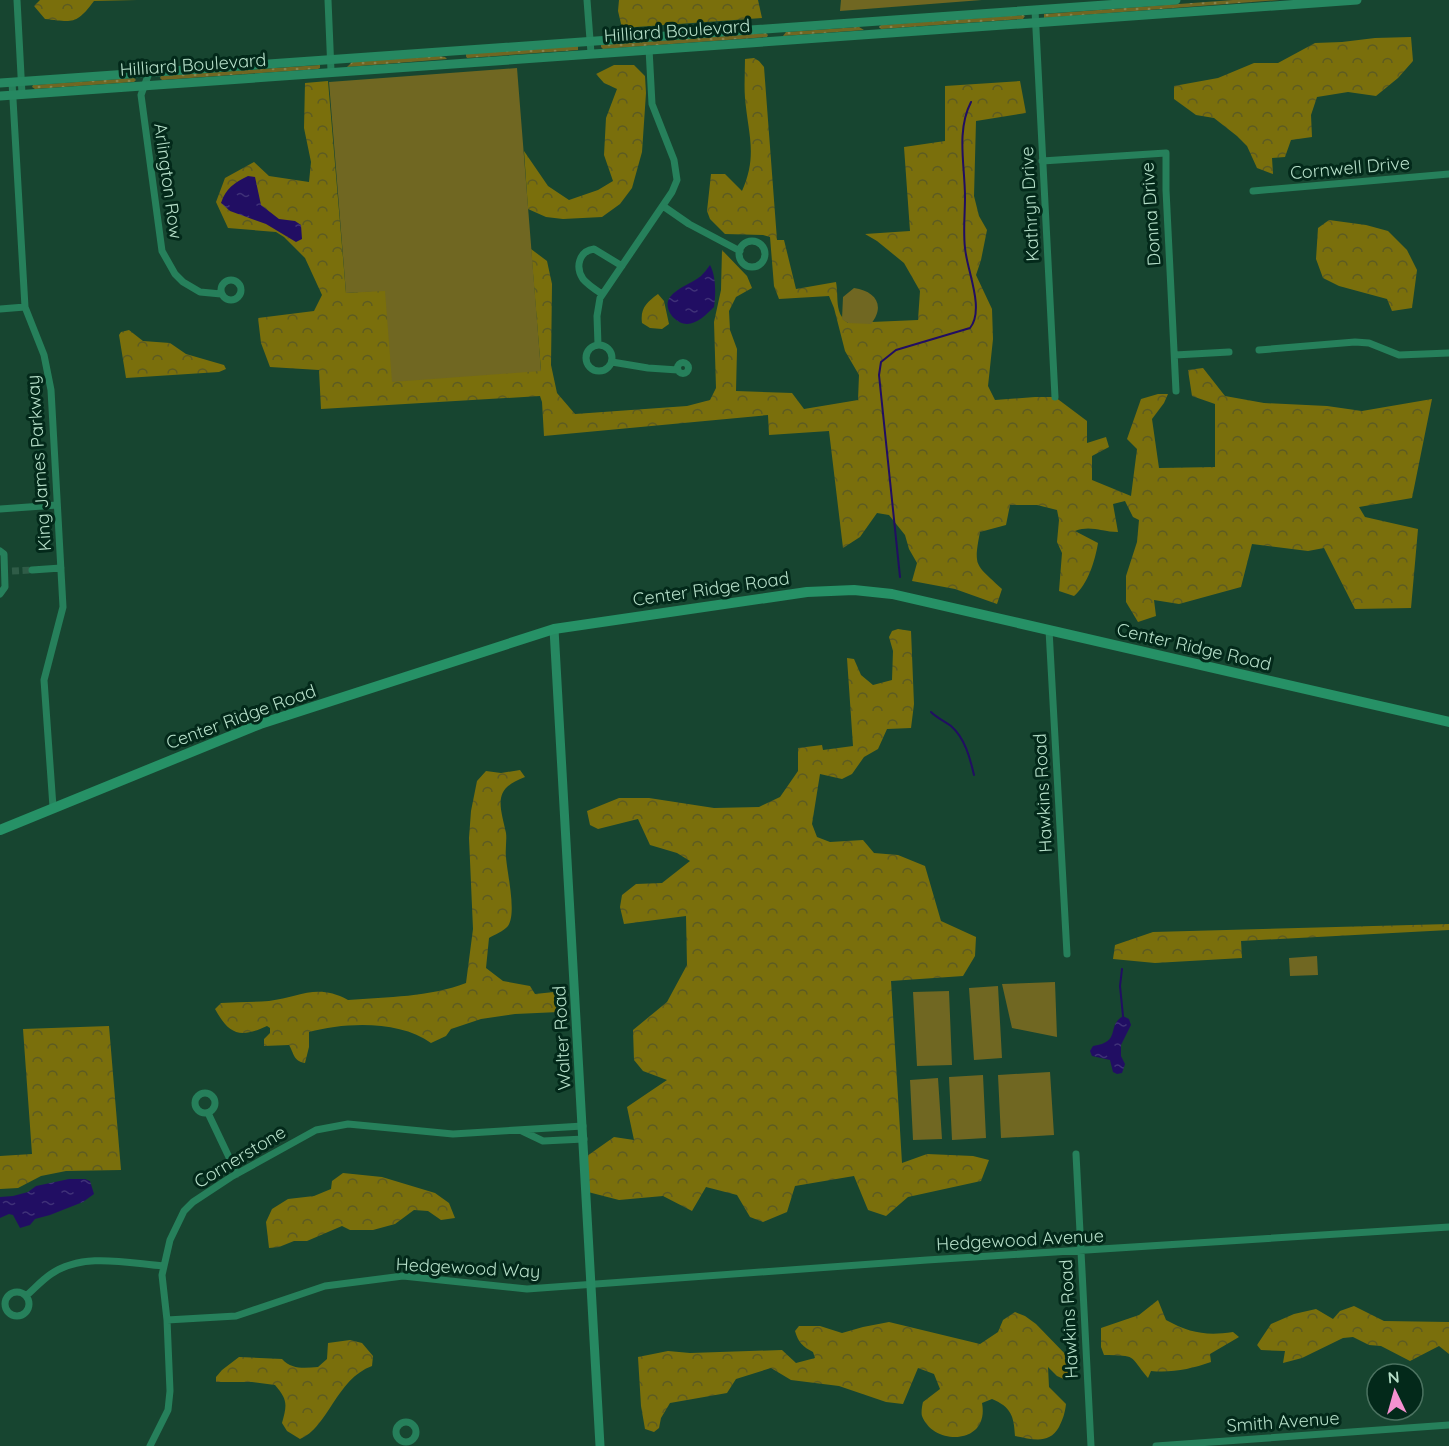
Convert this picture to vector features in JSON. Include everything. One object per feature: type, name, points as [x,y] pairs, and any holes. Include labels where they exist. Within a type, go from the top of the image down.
[{"type":"main road","name":"Hilliard Boulevard","points":[[0,83],[1176,0]]},
{"type":"main road","name":"Hilliard Boulevard","points":[[0,96],[1357,0]]},
{"type":"main road","name":"Center Ridge Road","points":[[0,830],[260,724],[555,628],[807,592],[837,590],[892,594],[1449,722]]},
{"type":"main road","name":"Walter Road","points":[[555,628],[600,1446]]},
{"type":"street","name":"King James Parkway","points":[[17,0],[17,94],[25,307],[44,355],[50,379],[63,607],[44,680],[53,807]]},
{"type":"street","points":[[328,0],[331,71]]},
{"type":"street","points":[[587,0],[591,53]]},
{"type":"street","name":"Kathryn Drive","points":[[1035,10],[1055,398]]},
{"type":"street","points":[[598,345],[598,308],[602,294],[663,206],[678,180],[670,151],[652,104],[649,49]]},
{"type":"street","name":"Arlington Row","points":[[149,73],[141,95],[162,251],[175,274],[183,282],[200,292],[221,294]]},
{"type":"street","name":"Donna Drive","points":[[1042,161],[1166,153],[1176,391]]},
{"type":"street","name":"Cornwell Drive","points":[[1253,191],[1449,174]]},
{"type":"street","points":[[663,206],[689,224],[740,251]]},
{"type":"street","points":[[602,294],[584,281],[579,268],[581,256],[594,249],[622,266]]},
{"type":"street","points":[[0,309],[25,307]]},
{"type":"street","points":[[1259,350],[1355,342],[1369,343],[1399,355],[1449,353]]},
{"type":"street","points":[[598,345],[607,347],[612,354],[612,362],[600,372],[591,369],[586,357],[591,348],[598,345]]},
{"type":"street","points":[[1175,355],[1229,352]]},
{"type":"street","points":[[612,362],[678,370]]},
{"type":"street","points":[[0,509],[57,505]]},
{"type":"street","points":[[0,551],[4,554],[8,571],[5,587],[0,594]]},
{"type":"street","points":[[32,570],[61,568]]},
{"type":"street","name":"Hawkins Road","points":[[1049,630],[1067,954]]},
{"type":"street","points":[[208,1113],[237,1174]]},
{"type":"street","name":"Cornerstone","points":[[150,1446],[168,1410],[170,1391],[163,1266],[174,1228],[184,1211],[193,1202],[237,1174],[316,1130],[335,1125],[348,1124],[453,1134],[583,1126]]},
{"type":"street","name":"Cornerstone","points":[[520,1130],[543,1141],[584,1139]]},
{"type":"street","name":"Hawkins Road","points":[[1076,1154],[1090,1446]]},
{"type":"street","name":"Hedgewood Avenue","points":[[592,1284],[1449,1227]]},
{"type":"street","points":[[26,1296],[51,1274],[83,1261],[163,1266]]},
{"type":"street","name":"Hedgewood Way","points":[[167,1320],[236,1316],[325,1286],[403,1276],[527,1289],[592,1284]]},
{"type":"street","name":"Smith Avenue","points":[[1156,1446],[1449,1425]]},
{"type":"shaded area","points":[[841,0],[982,0],[840,11]]},
{"type":"shaded area","points":[[1233,0],[1280,0],[1044,18],[1044,14]]},
{"type":"shaded area","points":[[1025,16],[1023,19],[881,29],[879,27],[881,25]]},
{"type":"shaded area","points":[[859,27],[864,30],[783,36],[786,32]]},
{"type":"shaded area","points":[[766,33],[767,37],[603,49],[601,47],[601,45]]},
{"type":"shaded area","points":[[578,46],[578,50],[467,58],[466,56],[466,54]]},
{"type":"shaded area","points":[[438,56],[447,59],[347,67],[352,62]]},
{"type":"shaded area","points":[[320,65],[318,69],[162,80],[160,78],[161,76]]},
{"type":"shaded area","points":[[517,68],[541,371],[392,382],[385,291],[346,293],[329,82]]},
{"type":"shaded area","points":[[134,78],[136,80],[134,82],[35,89],[32,87],[33,85]]},
{"type":"shaded area","points":[[854,288],[868,292],[876,300],[878,311],[871,324],[848,323],[842,319],[843,297]]},
{"type":"shaded area","points":[[1317,956],[1318,975],[1290,976],[1289,958]]},
{"type":"shaded area","points":[[1055,982],[1057,1037],[1012,1028],[1002,984]]},
{"type":"shaded area","points":[[998,986],[1002,1058],[974,1060],[969,988]]},
{"type":"shaded area","points":[[949,991],[952,1065],[917,1066],[913,992]]},
{"type":"shaded area","points":[[1050,1072],[1054,1135],[1001,1138],[998,1075]]},
{"type":"shaded area","points":[[983,1075],[986,1138],[952,1140],[949,1077]]},
{"type":"shaded area","points":[[938,1078],[942,1139],[913,1140],[910,1080]]},
{"type":"green space","points":[[40,0],[137,0],[94,1],[78,18],[68,21],[45,19],[34,6]]},
{"type":"green space","points":[[619,0],[758,0],[762,18],[622,28],[618,11]]},
{"type":"green space","points":[[1411,37],[1413,61],[1398,78],[1376,96],[1348,92],[1317,97],[1311,115],[1312,137],[1291,140],[1285,157],[1272,158],[1273,174],[1257,168],[1247,146],[1214,118],[1196,115],[1174,99],[1174,86],[1218,78],[1254,63],[1278,63],[1315,43]]},
{"type":"green space","points":[[754,58],[764,67],[777,240],[784,240],[796,289],[836,282],[839,310],[848,323],[918,320],[920,291],[904,263],[865,234],[910,231],[904,147],[945,141],[945,86],[1020,81],[1026,113],[976,121],[974,196],[979,216],[987,230],[976,275],[992,309],[993,339],[988,386],[995,400],[1055,397],[1087,421],[1087,443],[1106,437],[1109,447],[1092,456],[1092,480],[1131,496],[1137,449],[1127,439],[1141,399],[1158,394],[1168,394],[1152,419],[1159,468],[1215,467],[1215,404],[1192,396],[1188,370],[1203,368],[1225,396],[1264,403],[1327,406],[1362,411],[1432,399],[1412,498],[1359,507],[1365,517],[1418,529],[1411,608],[1355,609],[1324,548],[1308,551],[1252,544],[1241,587],[1179,604],[1154,600],[1156,616],[1138,622],[1126,602],[1126,576],[1137,542],[1139,520],[1133,517],[1125,501],[1113,504],[1118,532],[1091,529],[1075,531],[1098,543],[1090,572],[1074,596],[1059,591],[1062,553],[1057,542],[1059,520],[1057,510],[1037,505],[1010,505],[1006,525],[980,532],[978,544],[979,565],[1002,589],[997,604],[955,589],[912,581],[917,563],[909,549],[905,535],[889,515],[877,513],[860,537],[843,548],[829,431],[769,435],[768,415],[544,436],[540,396],[321,409],[319,370],[270,367],[261,343],[258,318],[314,311],[322,295],[305,258],[284,237],[276,232],[228,228],[216,202],[225,178],[254,162],[269,176],[309,182],[311,162],[304,128],[305,83],[328,81],[346,293],[385,290],[541,371],[531,249],[547,261],[552,284],[551,365],[557,393],[575,414],[687,406],[710,400],[716,388],[714,322],[721,290],[722,250],[747,276],[752,288],[736,297],[729,311],[730,330],[737,349],[736,391],[792,393],[804,409],[858,400],[859,375],[845,351],[829,296],[779,299],[774,286],[770,237],[725,234],[710,219],[707,211],[711,174],[725,174],[742,191],[747,178],[751,144],[745,98],[745,59]]},
{"type":"green space","points":[[614,65],[634,65],[645,76],[642,152],[632,188],[620,204],[602,217],[563,219],[546,217],[528,209],[524,151],[548,186],[569,200],[598,190],[613,181],[604,155],[606,118],[617,89],[604,83],[596,74]]},
{"type":"green space","points":[[1329,220],[1366,225],[1388,231],[1407,250],[1417,270],[1412,308],[1392,311],[1387,299],[1339,286],[1323,278],[1316,259],[1318,228]]},
{"type":"green space","points":[[658,294],[664,301],[669,324],[662,329],[650,328],[642,323],[645,306]]},
{"type":"green space","points":[[129,330],[143,341],[170,343],[186,354],[224,365],[226,369],[219,372],[126,378],[119,335]]},
{"type":"green space","points":[[898,629],[911,631],[914,704],[911,728],[887,729],[878,749],[864,757],[852,774],[842,779],[820,774],[812,824],[817,837],[830,842],[863,840],[874,853],[898,855],[925,866],[941,921],[976,937],[975,956],[963,976],[891,981],[902,1163],[927,1154],[973,1156],[989,1160],[981,1181],[908,1197],[886,1216],[868,1210],[854,1176],[795,1186],[787,1212],[763,1222],[750,1217],[737,1195],[706,1187],[692,1211],[663,1196],[619,1200],[588,1192],[587,1156],[614,1137],[634,1140],[627,1107],[667,1080],[643,1071],[634,1060],[633,1030],[667,1002],[687,965],[686,916],[624,924],[620,907],[622,895],[636,884],[662,883],[690,861],[677,853],[650,845],[638,819],[598,829],[590,825],[587,811],[619,798],[649,798],[714,808],[759,807],[780,797],[798,771],[798,748],[822,745],[823,750],[853,746],[847,658],[854,659],[861,675],[873,685],[892,680],[893,651],[889,637],[892,631]]},
{"type":"green space","points":[[520,770],[525,777],[507,787],[501,799],[512,903],[511,920],[506,928],[489,938],[486,968],[503,981],[530,986],[535,994],[554,992],[559,1001],[559,1012],[515,1014],[481,1019],[451,1029],[446,1036],[431,1043],[404,1030],[388,1027],[355,1025],[323,1029],[309,1032],[309,1047],[305,1063],[296,1059],[289,1045],[264,1046],[264,1039],[270,1033],[270,1028],[267,1026],[242,1033],[230,1029],[225,1024],[215,1009],[221,1003],[269,1001],[318,992],[327,992],[348,1000],[393,997],[423,994],[466,983],[473,929],[469,838],[477,781],[486,771],[501,773]]},
{"type":"green space","points":[[1449,924],[1449,930],[1241,941],[1242,958],[1155,963],[1113,959],[1115,945],[1153,932]]},
{"type":"green space","points":[[109,1026],[121,1170],[66,1171],[41,1176],[18,1188],[0,1189],[0,1156],[32,1154],[23,1029]]},
{"type":"green space","points":[[343,1173],[382,1177],[435,1193],[449,1203],[455,1218],[441,1220],[428,1211],[414,1210],[395,1224],[373,1230],[350,1230],[342,1226],[307,1241],[294,1241],[269,1248],[266,1222],[272,1209],[288,1199],[314,1196],[331,1189],[332,1181]]},
{"type":"green space","points":[[1158,1300],[1166,1320],[1191,1331],[1215,1334],[1233,1332],[1239,1337],[1210,1354],[1211,1362],[1181,1370],[1151,1371],[1148,1378],[1128,1356],[1104,1355],[1101,1347],[1101,1328],[1139,1315]]},
{"type":"green space","points":[[1354,1306],[1384,1321],[1449,1322],[1449,1354],[1439,1346],[1410,1361],[1381,1346],[1369,1345],[1353,1337],[1343,1338],[1302,1358],[1283,1363],[1285,1351],[1261,1350],[1257,1345],[1271,1324],[1294,1314],[1316,1309],[1333,1319],[1340,1311]]},
{"type":"green space","points":[[1015,1312],[1036,1324],[1069,1358],[1066,1380],[1057,1376],[1048,1367],[1049,1387],[1066,1404],[1059,1427],[1055,1433],[1045,1439],[1015,1436],[1010,1413],[1003,1405],[992,1399],[982,1403],[982,1417],[978,1427],[969,1434],[959,1437],[937,1433],[928,1426],[922,1416],[922,1411],[923,1402],[940,1389],[934,1374],[918,1368],[903,1404],[886,1402],[839,1386],[791,1380],[771,1368],[736,1379],[727,1393],[670,1403],[661,1418],[659,1428],[654,1432],[645,1429],[638,1357],[668,1351],[690,1353],[782,1350],[796,1363],[815,1358],[813,1352],[798,1338],[795,1331],[799,1326],[820,1326],[842,1333],[889,1322],[980,1344],[998,1332],[1003,1320]]},
{"type":"green space","points":[[350,1340],[362,1343],[373,1356],[372,1366],[360,1372],[350,1381],[318,1425],[300,1439],[287,1431],[282,1423],[285,1403],[275,1385],[252,1382],[216,1382],[216,1377],[222,1370],[239,1357],[282,1359],[294,1367],[318,1367],[327,1359],[328,1343]]},
{"type":"water","points":[[248,176],[255,177],[261,205],[279,219],[295,221],[301,225],[302,239],[296,242],[266,224],[230,211],[221,203],[231,186]]},
{"type":"water","points":[[710,265],[715,285],[714,307],[694,322],[687,324],[678,321],[669,310],[670,297],[701,276]]},
{"type":"water","points":[[1123,1016],[1129,1019],[1131,1025],[1121,1045],[1121,1056],[1125,1064],[1122,1073],[1117,1074],[1113,1072],[1110,1060],[1092,1056],[1090,1051],[1093,1046],[1108,1041],[1115,1024]]},
{"type":"water","points":[[69,1179],[90,1181],[94,1194],[83,1202],[35,1219],[30,1225],[20,1228],[13,1215],[9,1214],[0,1218],[0,1197],[13,1196],[28,1192],[36,1186]]},
{"type":"waterway","points":[[900,577],[879,375],[881,362],[896,350],[970,328],[974,320],[976,300],[964,242],[965,197],[962,149],[966,113],[971,102]]},
{"type":"waterway","points":[[931,712],[951,726],[960,736],[969,755],[974,775]]},
{"type":"waterway","points":[[1122,969],[1120,986],[1123,1016]]},
{"type":"tunnel","points":[[12,571],[32,570]]}]
